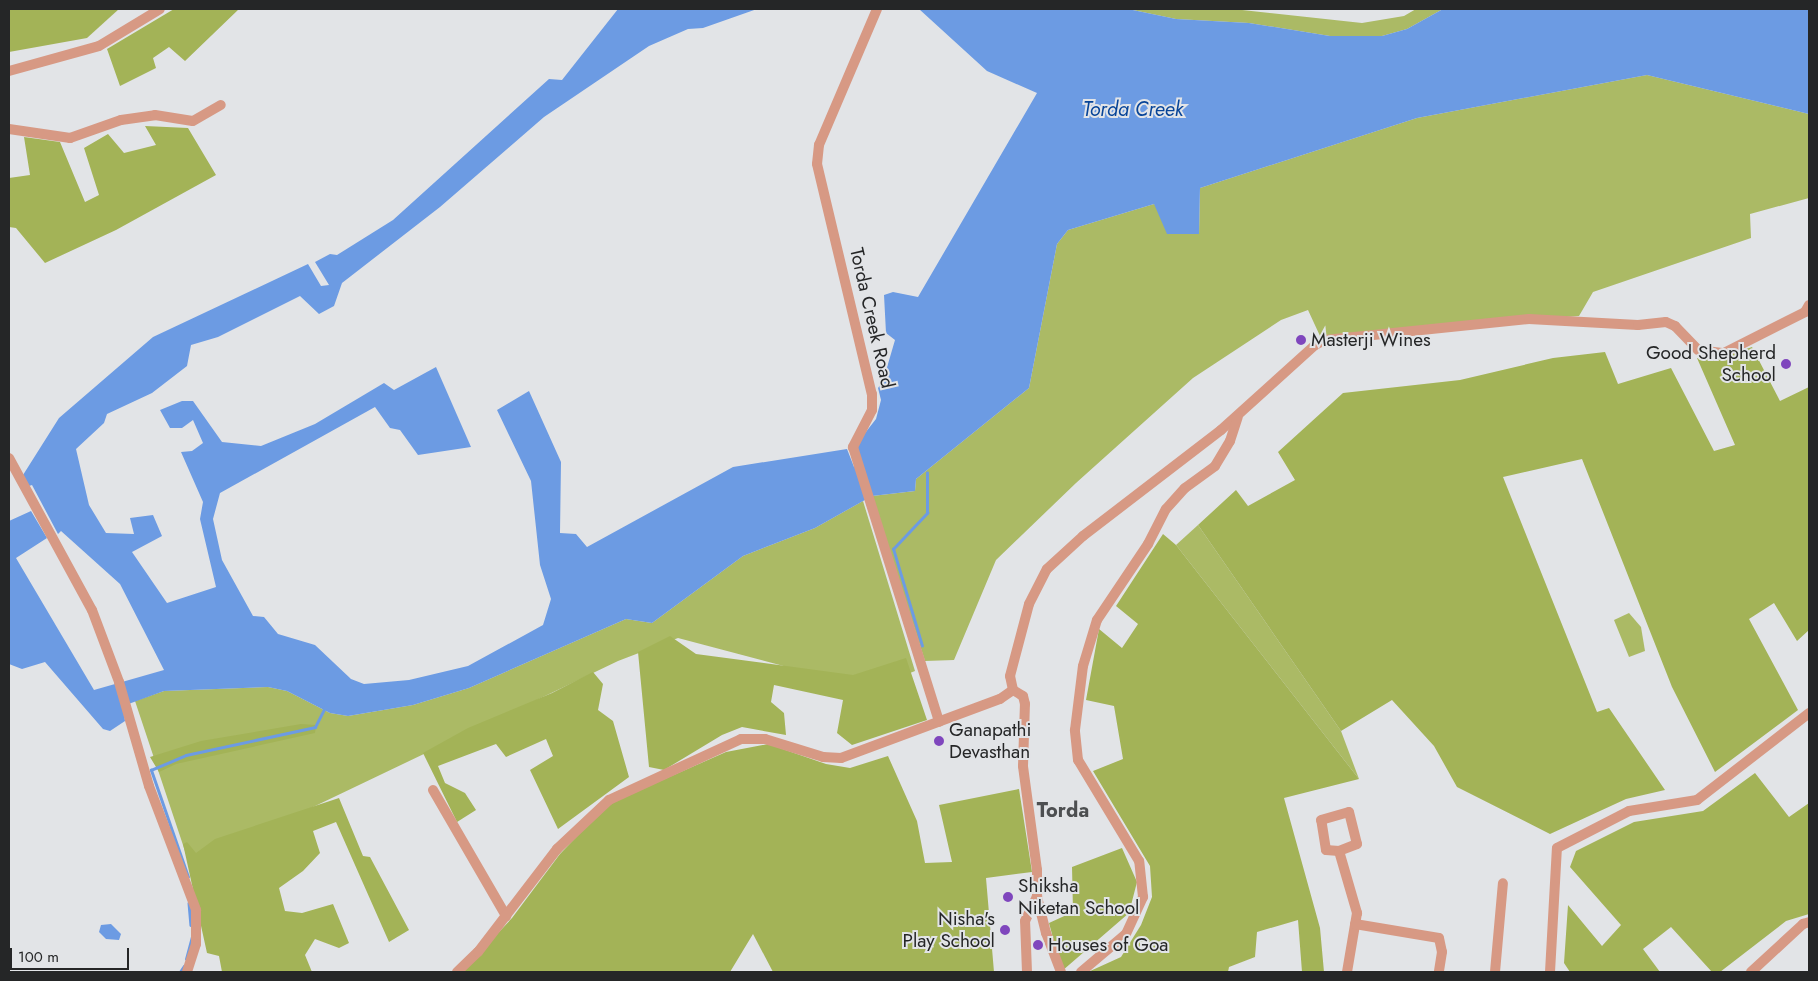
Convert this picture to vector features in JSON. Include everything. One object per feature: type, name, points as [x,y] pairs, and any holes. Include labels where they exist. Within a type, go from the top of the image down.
[{"type":"street","points":[[9,72],[99,46],[160,9]]},
{"type":"street","name":"Torda Creek Road","points":[[877,9],[817,154],[872,394],[872,410],[854,441],[857,464],[939,722]]},
{"type":"street","points":[[9,129],[70,138],[120,120],[155,115],[193,121],[221,105]]},
{"type":"street","points":[[1061,972],[1046,933],[1036,896],[1037,870],[1023,766],[1025,704],[1023,696],[1013,690],[1010,676],[1029,604],[1047,569],[1083,536],[1238,415],[1315,345],[1325,340],[1529,320],[1638,325],[1666,322],[1675,326],[1698,350],[1724,353],[1805,312],[1809,305]]},
{"type":"street","points":[[1081,972],[1126,934],[1143,897],[1138,861],[1078,760],[1076,730],[1083,666],[1097,620],[1148,544],[1166,509],[1185,488],[1215,466],[1230,441],[1238,415]]},
{"type":"street","points":[[9,458],[18,478],[52,535],[92,610],[119,682],[149,786],[196,910],[196,944],[187,972]]},
{"type":"street","points":[[456,972],[478,952],[557,849],[609,800],[741,739],[765,739],[823,757],[841,758],[1000,699],[1013,690]]},
{"type":"street","points":[[1550,972],[1557,848],[1629,811],[1697,800],[1809,713]]},
{"type":"street","points":[[433,790],[506,916]]},
{"type":"street","points":[[1339,851],[1357,913],[1347,972]]},
{"type":"street","points":[[1495,972],[1502,882]]},
{"type":"street","points":[[1027,972],[1025,921],[1036,896]]},
{"type":"street","points":[[1752,972],[1803,924],[1809,922]]},
{"type":"street","points":[[1355,924],[1439,938],[1442,952],[1439,972]]},
{"type":"green space","points":[[9,9],[119,9],[87,38],[9,52]]},
{"type":"green space","points":[[174,9],[239,9],[185,61],[169,47],[153,58],[156,68],[120,86],[107,49]]},
{"type":"green space","points":[[1128,9],[1233,9],[1362,23],[1404,16],[1416,9],[1443,9],[1407,29],[1382,36],[1330,36],[1249,23],[1176,19]]},
{"type":"green space","points":[[1647,75],[1809,114],[1809,198],[1750,214],[1751,238],[1593,292],[1579,316],[1320,336],[1308,310],[1281,320],[1193,378],[1076,483],[996,560],[954,660],[925,661],[872,496],[915,491],[916,479],[1029,388],[1057,244],[1068,230],[1154,204],[1199,234],[1200,188],[1417,118]]},
{"type":"green space","points":[[145,126],[188,128],[216,175],[116,230],[45,263],[16,228],[9,227],[9,178],[30,175],[24,137],[60,142],[85,202],[99,195],[84,148],[108,134],[124,153],[156,145]]},
{"type":"green space","points":[[1752,347],[1780,401],[1809,387],[1809,630],[1797,641],[1774,603],[1749,619],[1798,710],[1715,772],[1672,687],[1582,459],[1503,477],[1597,712],[1609,708],[1665,790],[1626,799],[1550,834],[1457,787],[1434,746],[1392,700],[1341,731],[1198,525],[1236,490],[1248,506],[1295,480],[1278,452],[1343,393],[1460,380],[1553,358],[1605,352],[1618,384],[1671,368],[1714,451],[1735,445],[1697,358],[1714,360]]},
{"type":"green space","points":[[863,501],[915,671],[870,689],[678,638],[618,661],[190,866],[135,701],[164,691],[268,687],[287,691],[330,713],[348,716],[413,705],[469,688],[626,619],[652,623],[743,556],[815,528]]},
{"type":"green space","points":[[1198,525],[1341,731],[1359,779],[1176,545]]},
{"type":"green space","points":[[1163,534],[1176,545],[1359,779],[1284,798],[1320,928],[1324,972],[1302,972],[1298,920],[1257,932],[1255,957],[1229,967],[1228,972],[1088,972],[1121,957],[1141,925],[1152,897],[1150,866],[1093,771],[1123,759],[1114,706],[1086,700],[1099,629],[1122,648],[1138,624],[1116,606]]},
{"type":"green space","points":[[1629,613],[1641,627],[1645,651],[1629,657],[1614,620]]},
{"type":"green space","points":[[670,636],[696,654],[853,675],[906,658],[927,720],[852,745],[837,733],[843,700],[774,685],[771,702],[784,713],[786,735],[742,727],[722,735],[664,770],[649,767],[638,652]]},
{"type":"green space","points":[[593,672],[603,684],[598,710],[613,721],[629,777],[558,829],[530,770],[553,756],[546,739],[506,757],[496,744],[438,766],[445,783],[465,793],[476,810],[457,822],[423,753],[468,728],[552,693]]},
{"type":"green space","points":[[301,724],[316,725],[315,733],[176,764],[159,772],[150,757],[201,741]]},
{"type":"green space","points":[[768,744],[826,764],[850,768],[888,756],[917,821],[925,863],[952,862],[939,805],[1019,789],[1032,872],[986,878],[994,972],[773,972],[753,934],[730,972],[462,972],[512,918],[560,854],[608,804],[726,752]]},
{"type":"green space","points":[[1755,773],[1789,817],[1809,803],[1809,914],[1786,921],[1720,972],[1712,972],[1671,927],[1643,949],[1660,972],[1570,972],[1564,963],[1568,905],[1602,946],[1621,925],[1570,867],[1576,851],[1634,822],[1703,811]]},
{"type":"green space","points":[[339,798],[363,856],[370,857],[409,930],[389,942],[336,822],[313,831],[320,853],[303,871],[279,888],[285,911],[302,913],[333,904],[349,943],[339,948],[315,939],[305,955],[312,972],[222,972],[219,956],[207,953],[183,844],[187,842],[196,853],[215,839]]},
{"type":"green space","points":[[1122,848],[1137,882],[1129,913],[1062,971],[1049,923],[1073,912],[1072,867]]},
{"type":"water","name":"Torda Creek","points":[[618,9],[757,9],[703,28],[688,29],[649,46],[544,117],[440,207],[342,283],[334,306],[319,314],[300,296],[218,337],[191,345],[187,366],[152,393],[107,414],[104,423],[76,449],[89,505],[106,533],[134,534],[130,518],[153,515],[162,536],[132,552],[167,603],[216,587],[200,519],[203,502],[181,452],[192,451],[203,443],[193,420],[182,428],[170,428],[160,410],[182,401],[193,401],[222,442],[261,446],[315,424],[384,383],[394,390],[436,367],[471,447],[418,455],[400,430],[390,428],[375,407],[220,493],[213,519],[222,560],[253,616],[264,617],[278,634],[315,645],[351,679],[364,684],[409,680],[468,666],[543,625],[551,599],[540,565],[531,481],[497,410],[529,391],[561,462],[560,533],[576,534],[587,547],[733,467],[847,449],[854,467],[858,442],[876,419],[881,400],[878,388],[883,381],[895,340],[886,333],[884,295],[893,292],[918,297],[1037,93],[987,71],[919,9],[1128,9],[1176,19],[1249,23],[1330,36],[1382,36],[1407,29],[1443,9],[1809,9],[1809,114],[1647,75],[1417,118],[1200,188],[1199,234],[1167,234],[1154,204],[1068,230],[1057,244],[1029,388],[916,479],[915,491],[872,496],[815,528],[743,556],[652,623],[626,619],[469,688],[413,705],[348,716],[330,713],[287,691],[268,687],[164,691],[123,706],[125,721],[110,731],[103,729],[45,662],[22,669],[9,664],[9,521],[31,511],[47,538],[16,558],[94,690],[164,670],[120,584],[61,531],[58,534],[32,485],[29,486],[23,475],[59,418],[153,337],[308,264],[321,286],[329,285],[315,262],[330,254],[337,255],[393,220],[549,79],[562,80]]},
{"type":"water","points":[[111,924],[121,934],[119,940],[106,939],[99,932],[101,925]]},
{"type":"waterway","points":[[922,646],[893,549],[927,513],[927,473]]},
{"type":"waterway","points":[[188,877],[151,770],[186,755],[315,727],[325,707]]},
{"type":"waterway","points":[[189,903],[191,925]]},
{"type":"waterway","points":[[186,959],[192,937]]},
{"type":"waterway","points":[[180,972],[184,966]]},
{"type":"place","name":"Masterji Wines","points":[[1301,340]]},
{"type":"place","name":"Good Shepherd School","points":[[1786,364]]},
{"type":"place","name":"Ganapathi Devasthan","points":[[939,741]]},
{"type":"place","name":"Shiksha Niketan School","points":[[1008,897]]},
{"type":"place","name":"Nisha's Play School","points":[[1005,930]]},
{"type":"place","name":"Houses of Goa","points":[[1038,945]]},
{"type":"district","name":"Torda","points":[[1063,810]]}]
